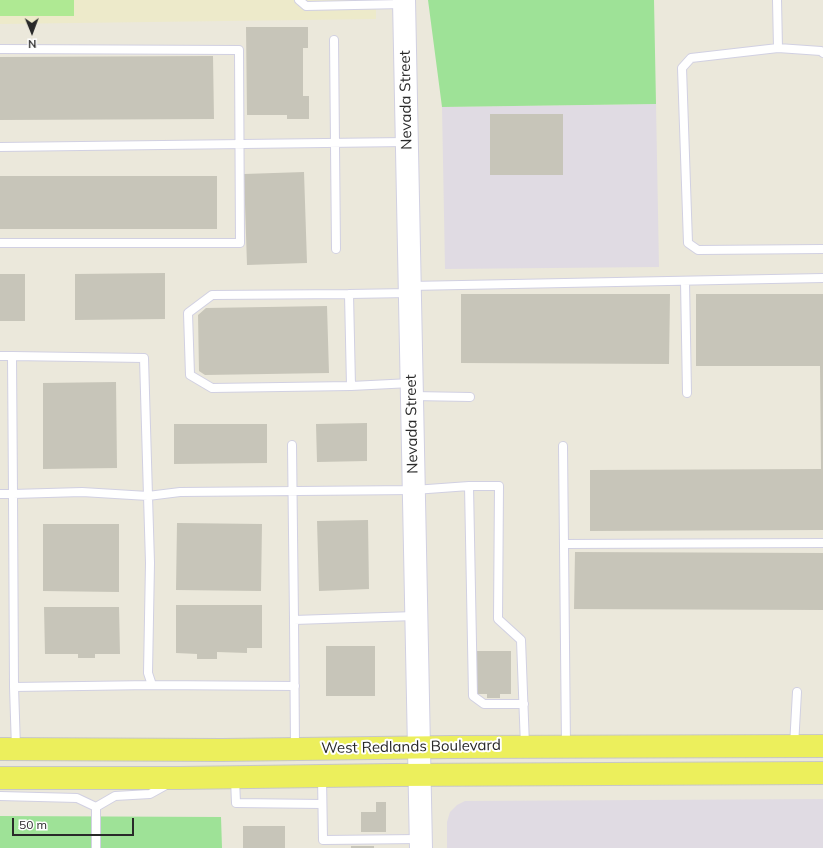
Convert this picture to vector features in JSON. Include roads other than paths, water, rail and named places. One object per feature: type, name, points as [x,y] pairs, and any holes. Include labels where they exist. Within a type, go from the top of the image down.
[{"type":"main road","name":"West Redlands Boulevard","points":[[8,749],[222,750],[525,746],[823,746]]},
{"type":"main road","points":[[741,774],[788,758],[794,746]]},
{"type":"main road","name":"West Redlands Boulevard","points":[[0,778],[823,773]]},
{"type":"street","name":"Nevada Street","points":[[404,2],[421,844]]},
{"type":"lane","points":[[299,0],[306,6],[404,2]]},
{"type":"lane","points":[[777,0],[778,48]]},
{"type":"lane","points":[[334,40],[336,249]]},
{"type":"lane","points":[[823,53],[821,51],[778,48],[691,58],[682,68],[688,243],[698,250],[823,249]]},
{"type":"lane","points":[[0,49],[239,50],[240,144],[240,243],[0,243]]},
{"type":"lane","points":[[0,147],[407,142]]},
{"type":"lane","points":[[470,397],[412,390],[351,386],[212,388],[190,375],[188,313],[212,295],[349,294],[410,290],[823,278]]},
{"type":"lane","points":[[685,281],[687,393]]},
{"type":"lane","points":[[349,294],[351,386]]},
{"type":"lane","points":[[0,356],[144,358],[150,563],[148,673],[152,685]]},
{"type":"lane","points":[[8,749],[14,687],[12,356]]},
{"type":"lane","points":[[292,445],[295,749]]},
{"type":"lane","points":[[563,446],[566,746]]},
{"type":"lane","points":[[0,494],[82,492],[148,496],[180,492],[414,490],[469,486],[499,486],[498,619],[522,640],[525,746]]},
{"type":"lane","points":[[469,486],[473,696],[484,704],[524,704]]},
{"type":"lane","points":[[564,544],[823,543]]},
{"type":"lane","points":[[294,620],[416,616]]},
{"type":"lane","points":[[14,687],[152,685],[295,686]]},
{"type":"lane","points":[[794,746],[797,692]]},
{"type":"lane","points":[[322,776],[323,840],[421,844]]},
{"type":"lane","points":[[235,777],[236,804],[322,804]]},
{"type":"lane","points":[[96,807],[115,796],[150,794],[180,778]]},
{"type":"lane","points":[[0,796],[77,798],[96,807]]},
{"type":"lane","points":[[96,807],[96,848]]}]
